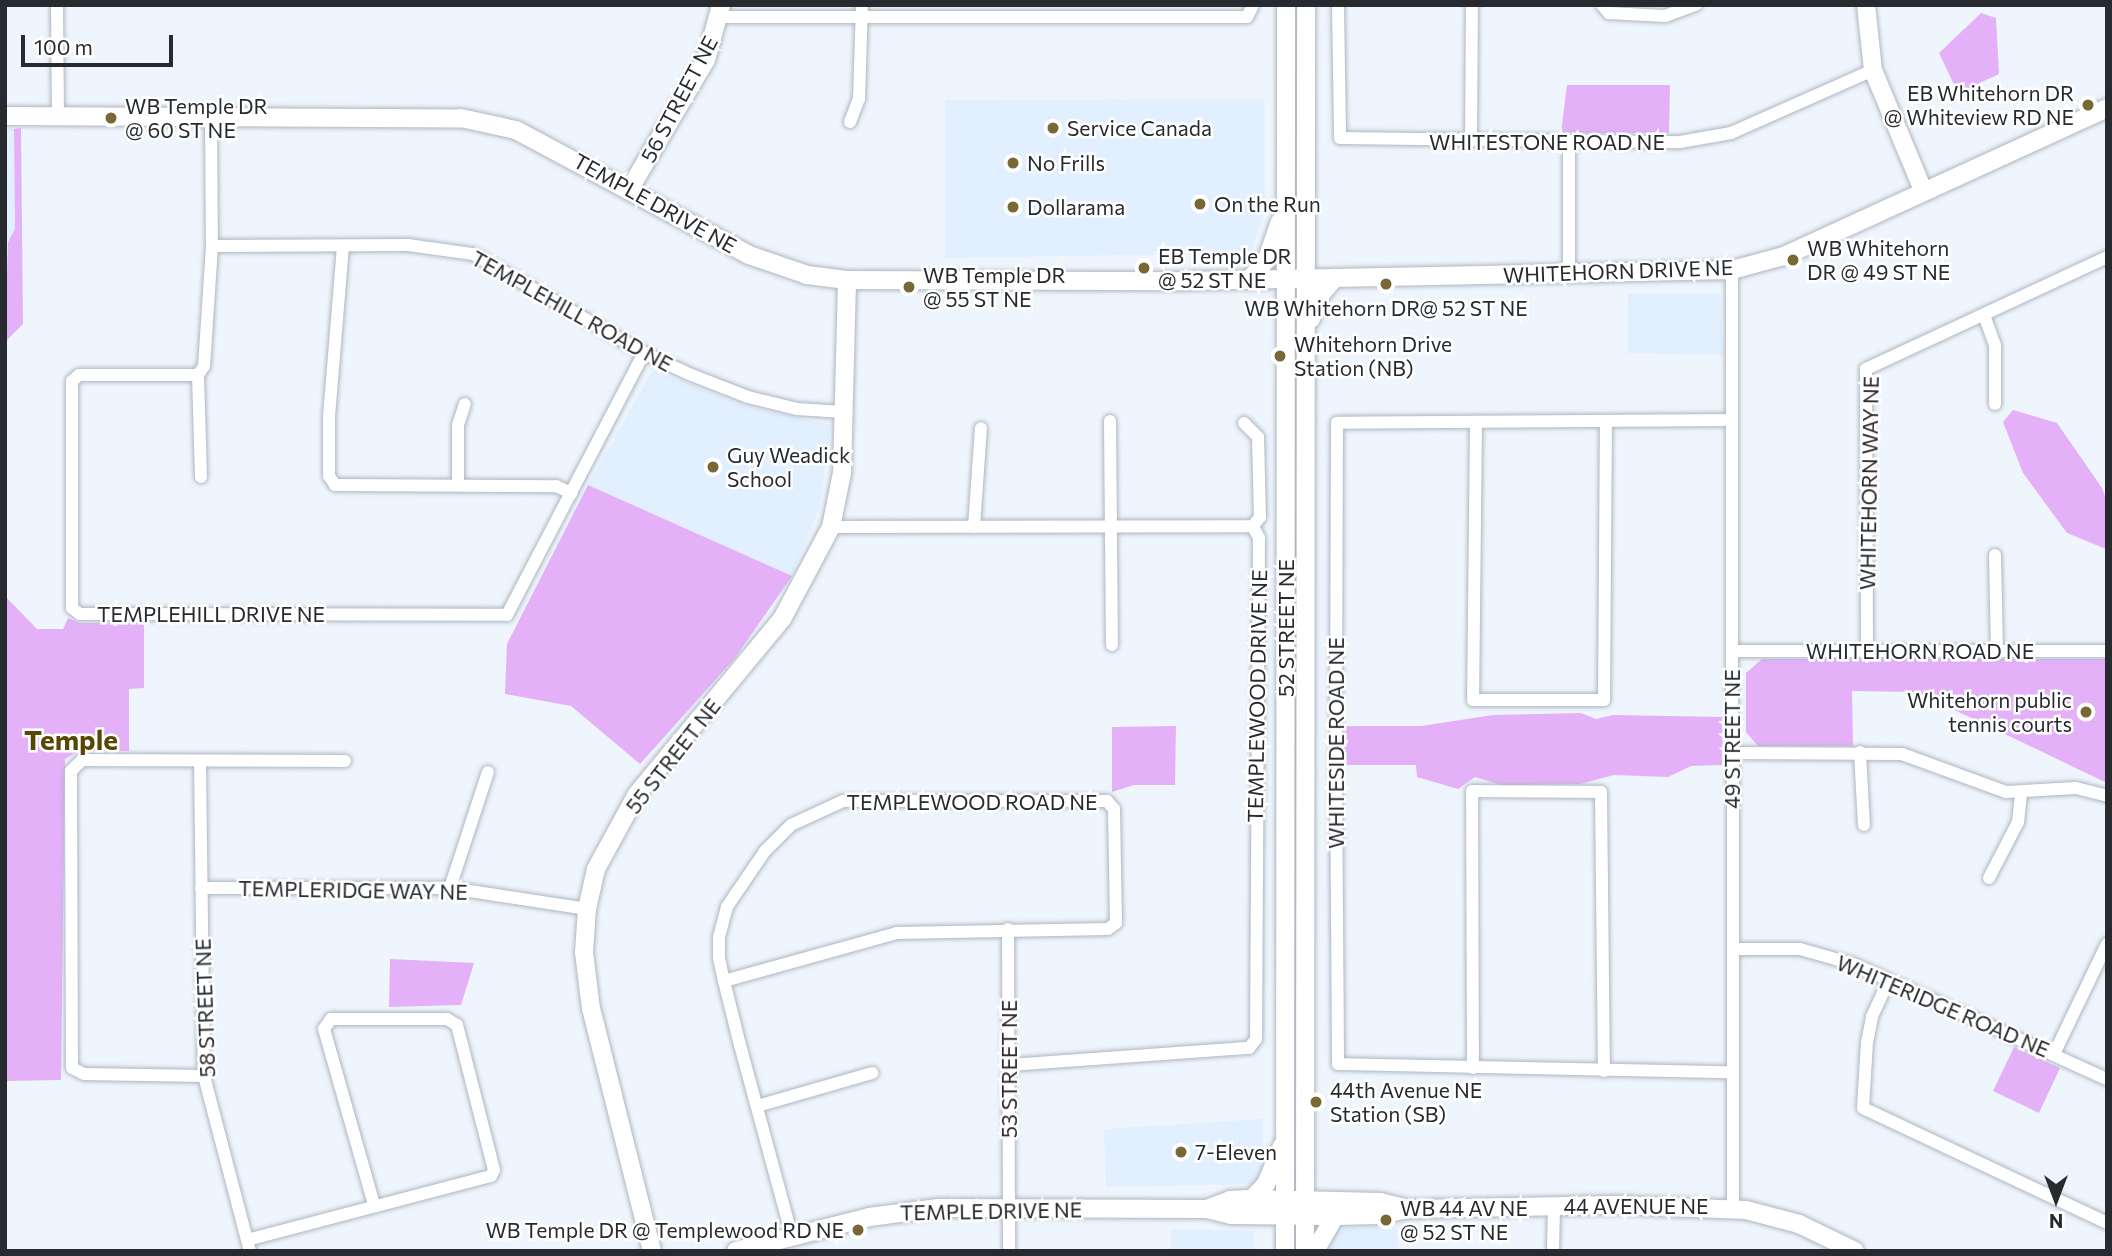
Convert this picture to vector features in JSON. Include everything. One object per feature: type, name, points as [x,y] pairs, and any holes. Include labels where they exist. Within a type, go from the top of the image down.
[{"type":"street","points":[[57,5],[58,116]]},
{"type":"street","points":[[721,11],[1247,17],[1253,5]]},
{"type":"street","name":"52 STREET NE","points":[[1286,5],[1286,1136],[1295,1208],[1305,1251]]},
{"type":"street","name":"52 STREET NE","points":[[1285,1251],[1295,1208],[1306,332],[1306,5]]},
{"type":"street","name":"WHITESTONE ROAD NE","points":[[1338,5],[1340,138],[1471,141],[1707,139],[1731,133],[1873,70]]},
{"type":"street","points":[[1471,141],[1472,5]]},
{"type":"street","points":[[1602,5],[1609,13],[1665,16],[1696,5]]},
{"type":"street","points":[[1866,5],[1873,70],[1923,190]]},
{"type":"street","name":"56 STREET NE","points":[[629,190],[706,60],[721,11]]},
{"type":"street","points":[[850,122],[859,99],[862,12]]},
{"type":"street","name":"WHITEHORN DRIVE NE","points":[[1306,278],[1732,270],[1784,256],[2107,108]]},
{"type":"street","name":"TEMPLE DRIVE NE","points":[[5,116],[461,118],[516,130],[774,265],[847,280],[1306,278]]},
{"type":"street","points":[[201,477],[198,375],[204,366],[212,246],[211,116]]},
{"type":"street","points":[[1569,141],[1569,273]]},
{"type":"street","points":[[1248,280],[1271,250],[1286,204]]},
{"type":"street","name":"TEMPLEHILL ROAD NE","points":[[212,246],[438,246],[473,254],[644,354],[748,397],[797,409],[843,412]]},
{"type":"street","points":[[343,246],[329,476],[335,485],[556,486],[571,493]]},
{"type":"street","name":"WHITEHORN WAY NE","points":[[1867,651],[1866,369],[2107,257]]},
{"type":"street","name":"49 STREET NE","points":[[1732,270],[1733,1207]]},
{"type":"street","points":[[1306,332],[1320,295],[1335,278]]},
{"type":"street","name":"55 STREET NE","points":[[652,1251],[591,1009],[584,952],[587,909],[596,869],[637,794],[782,619],[831,527],[842,473],[847,280]]},
{"type":"street","points":[[1984,315],[1996,346],[1995,404]]},
{"type":"street","name":"TEMPLEHILL DRIVE NE","points":[[198,375],[79,375],[72,381],[72,608],[80,614],[507,615],[644,354]]},
{"type":"street","points":[[458,485],[458,425],[465,404]]},
{"type":"street","name":"WHITESIDE ROAD NE","points":[[1732,419],[1337,423],[1335,445],[1338,1064],[1733,1072]]},
{"type":"street","points":[[1110,421],[1112,645]]},
{"type":"street","points":[[1476,422],[1473,700],[1604,700],[1606,421]]},
{"type":"street","points":[[831,527],[1253,526],[1260,517],[1258,437],[1244,423]]},
{"type":"street","points":[[974,527],[981,428]]},
{"type":"street","name":"TEMPLEWOOD DRIVE NE","points":[[1010,1065],[1249,1048],[1256,1039],[1259,538],[1253,526]]},
{"type":"street","points":[[1995,555],[1997,651]]},
{"type":"street","name":"WHITEHORN ROAD NE","points":[[1732,651],[2107,650]]},
{"type":"street","points":[[1860,752],[1864,825]]},
{"type":"street","points":[[1732,753],[1902,754],[1985,787],[2021,793],[2076,788],[2107,796]]},
{"type":"street","points":[[204,1076],[84,1074],[72,1068],[71,771],[82,760],[345,761]]},
{"type":"street","name":"58 STREET NE","points":[[200,761],[204,1076],[248,1245]]},
{"type":"street","points":[[450,888],[488,772]]},
{"type":"street","points":[[1473,1068],[1472,791],[1601,792],[1604,1071]]},
{"type":"street","points":[[1989,878],[2018,822],[2021,793]]},
{"type":"street","name":"TEMPLEWOOD ROAD NE","points":[[724,981],[897,933],[1108,929],[1116,923],[1114,809],[1107,801],[843,801],[813,811],[791,825],[765,851],[727,907],[719,937],[724,981],[792,1236]]},
{"type":"street","name":"TEMPLERIDGE WAY NE","points":[[201,888],[450,888],[587,909]]},
{"type":"street","name":"53 STREET NE","points":[[1009,929],[1009,1251]]},
{"type":"street","points":[[2054,1054],[2107,944]]},
{"type":"street","name":"WHITERIDGE ROAD NE","points":[[1733,948],[1800,949],[1853,964],[2107,1079]]},
{"type":"street","points":[[1888,982],[1872,1017],[1867,1042],[1864,1108],[2107,1223]]},
{"type":"street","points":[[248,1245],[374,1204],[491,1176],[494,1170],[457,1025],[447,1019],[331,1019],[324,1029],[374,1204]]},
{"type":"street","points":[[757,1106],[872,1073]]},
{"type":"street","points":[[1252,1199],[1266,1184],[1286,1136]]},
{"type":"street","name":"TEMPLE DRIVE NE","points":[[1207,1209],[1230,1200],[1252,1199],[1295,1208]]},
{"type":"street","name":"44 AVENUE NE","points":[[1295,1208],[1380,1202],[1408,1209]]},
{"type":"street","points":[[1553,1251],[1554,1206]]},
{"type":"street","name":"44 AVENUE NE","points":[[1295,1208],[1335,1216],[1380,1215],[1408,1209],[1554,1206],[1733,1207],[1799,1224],[1855,1251]]},
{"type":"street","name":"TEMPLE DRIVE NE","points":[[736,1251],[901,1211],[1008,1208],[1207,1209],[1231,1215],[1295,1208]]},
{"type":"street","points":[[1315,1251],[1335,1216]]},
{"type":"shaded area","points":[[1981,13],[1996,18],[1999,74],[1958,93],[1939,53]]},
{"type":"shaded area","points":[[1567,85],[1670,85],[1669,133],[1561,133]]},
{"type":"shaded area","points":[[1264,99],[1265,208],[1251,253],[945,258],[945,100]]},
{"type":"shaded area","points":[[21,128],[23,324],[5,342],[8,242],[15,229],[14,129]]},
{"type":"shaded area","points":[[5,129],[14,129],[15,229],[8,242],[5,287]]},
{"type":"shaded area","points":[[1720,293],[1723,355],[1628,353],[1628,294]]},
{"type":"shaded area","name":"Guy Weadick School","points":[[653,370],[742,405],[831,425],[820,507],[792,576],[588,485]]},
{"type":"shaded area","points":[[2013,410],[2057,423],[2102,488],[2107,501],[2106,549],[2067,533],[2023,473],[2003,422]]},
{"type":"shaded area","points":[[588,485],[792,576],[735,658],[640,764],[571,706],[505,694],[507,644]]},
{"type":"shaded area","points":[[5,596],[37,629],[63,629],[68,618],[80,623],[144,623],[144,688],[129,689],[129,751],[79,751],[65,759],[61,1080],[5,1081]]},
{"type":"shaded area","points":[[1762,659],[2107,659],[2107,783],[1917,692],[1852,691],[1853,746],[1758,746],[1746,732],[1746,673]]},
{"type":"shaded area","points":[[1581,713],[1596,719],[1613,715],[1723,717],[1722,765],[1691,766],[1668,777],[1614,775],[1580,784],[1501,785],[1475,777],[1458,789],[1417,777],[1416,765],[1344,765],[1345,726],[1421,726],[1493,715]]},
{"type":"shaded area","points":[[1176,726],[1175,785],[1134,785],[1112,792],[1112,727]]},
{"type":"shaded area","points":[[390,959],[474,963],[461,1005],[389,1007]]},
{"type":"shaded area","points":[[2014,1047],[2060,1068],[2039,1113],[1993,1091]]},
{"type":"shaded area","points":[[1263,1119],[1262,1165],[1254,1184],[1106,1187],[1104,1129]]},
{"type":"shaded area","points":[[1397,1227],[1399,1251],[1328,1251],[1333,1228]]},
{"type":"shaded area","points":[[1171,1229],[1254,1231],[1253,1251],[1171,1251]]},
{"type":"place","name":"EB Whitehorn DR @ Whiteview RD NE","points":[[2088,105]]},
{"type":"place","name":"WB Temple DR @ 60 ST NE","points":[[111,118]]},
{"type":"place","name":"Service Canada","points":[[1053,128]]},
{"type":"place","name":"No Frills","points":[[1013,163]]},
{"type":"place","name":"On the Run","points":[[1200,204]]},
{"type":"place","name":"Dollarama","points":[[1013,207]]},
{"type":"place","name":"WB Whitehorn DR @ 49 ST NE","points":[[1793,260]]},
{"type":"place","name":"EB Temple DR @ 52 ST NE","points":[[1144,268]]},
{"type":"place","name":"WB Whitehorn DR@ 52 ST NE","points":[[1386,284]]},
{"type":"place","name":"WB Temple DR @ 55 ST NE","points":[[909,287]]},
{"type":"place","name":"Whitehorn Drive Station (NB)","points":[[1280,356]]},
{"type":"place","name":"Guy Weadick School","points":[[713,467]]},
{"type":"place","name":"Whitehorn public tennis courts","points":[[2086,712]]},
{"type":"place","name":"44th Avenue NE Station (SB)","points":[[1316,1102]]},
{"type":"place","name":"7-Eleven","points":[[1181,1152]]},
{"type":"place","name":"WB 44 AV NE @ 52 ST NE","points":[[1386,1220]]},
{"type":"place","name":"WB Temple DR @ Templewood RD NE","points":[[858,1230]]},
{"type":"district","name":"Temple","points":[[71,739]]}]
